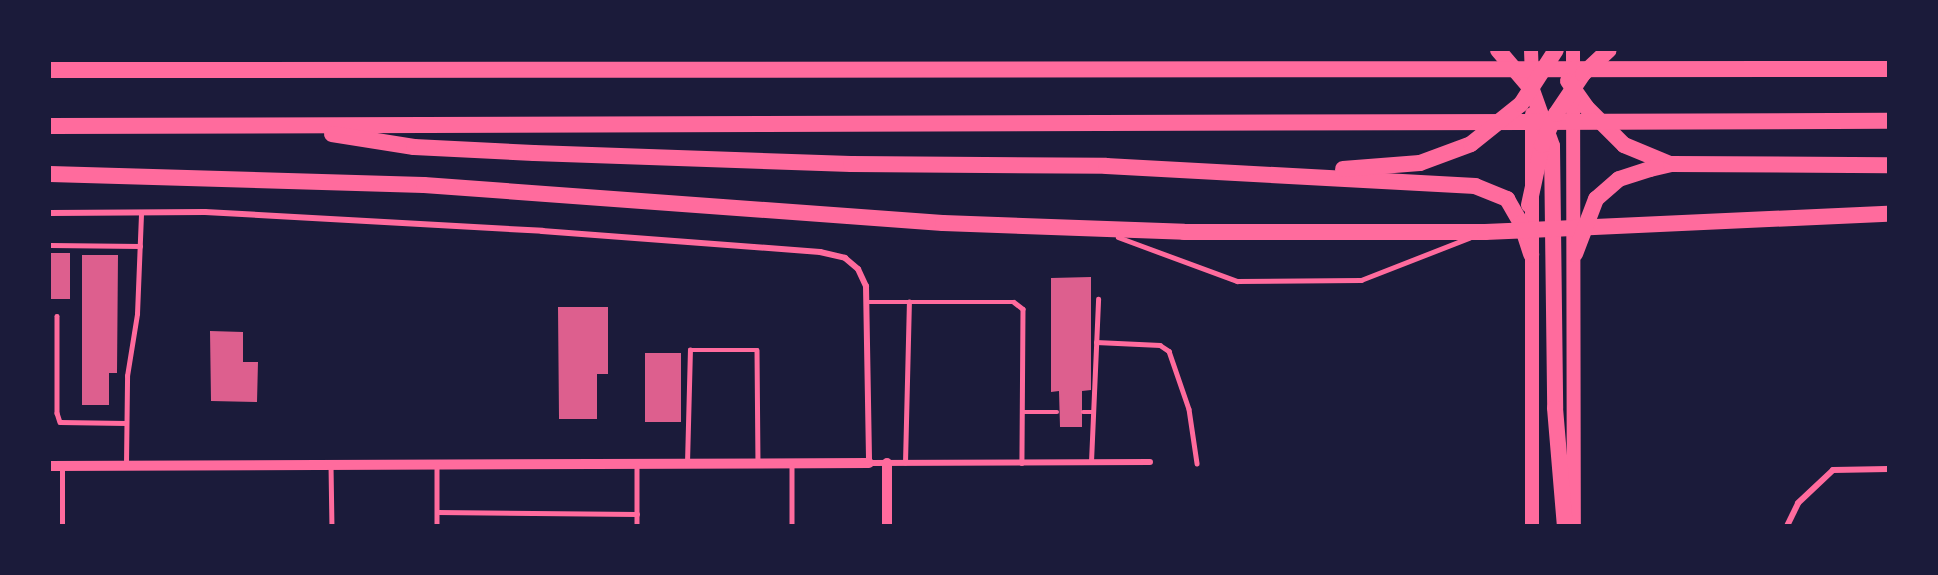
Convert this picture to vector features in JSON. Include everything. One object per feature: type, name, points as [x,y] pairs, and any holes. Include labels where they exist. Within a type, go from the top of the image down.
[{"type":"highway","points":[[1498,50],[1532,90],[1548,129],[1555,170],[1555,408],[1565,525]]},
{"type":"highway","points":[[1264,174],[1429,161],[1490,132],[1532,90],[1555,50]]},
{"type":"highway","points":[[1555,50],[1572,88],[1624,145],[1671,164]]},
{"type":"highway","points":[[1529,205],[1548,129],[1572,88],[1609,50]]},
{"type":"highway","points":[[50,70],[1888,69]]},
{"type":"highway","points":[[50,126],[1888,121]]},
{"type":"highway","points":[[290,127],[438,148],[851,164],[1106,166],[1490,189],[1512,206],[1531,254]]},
{"type":"highway","points":[[1575,254],[1586,219],[1603,192],[1619,179],[1671,164],[1888,165]]},
{"type":"highway","points":[[50,174],[414,184],[931,223],[1102,231],[1485,232],[1888,214]]},
{"type":"main road","points":[[1531,50],[1529,205],[1532,525]]},
{"type":"main road","points":[[1573,50],[1576,286],[1574,525]]},
{"type":"street","points":[[50,213],[205,212],[542,231],[820,252],[845,258],[858,269],[867,302],[869,464]]},
{"type":"street","points":[[50,466],[1150,462]]},
{"type":"street","points":[[887,463],[887,525]]},
{"type":"street","points":[[1787,525],[1798,503],[1833,470],[1888,469]]},
{"type":"lane","points":[[126,466],[127,376],[137,314],[141,213]]},
{"type":"lane","points":[[1102,231],[1237,281],[1361,280],[1485,232]]},
{"type":"lane","points":[[50,245],[140,246]]},
{"type":"lane","points":[[1091,462],[1098,299]]},
{"type":"lane","points":[[867,302],[1014,302],[1023,309],[1022,463]]},
{"type":"lane","points":[[905,463],[909,302]]},
{"type":"lane","points":[[57,316],[57,413],[60,422],[126,423]]},
{"type":"lane","points":[[1096,342],[1160,345],[1169,351],[1189,409],[1197,463]]},
{"type":"lane","points":[[687,464],[690,350],[757,350],[758,464]]},
{"type":"lane","points":[[1022,412],[1057,412]]},
{"type":"lane","points":[[1083,412],[1093,412]]},
{"type":"lane","points":[[637,464],[637,525]]},
{"type":"lane","points":[[792,464],[792,525]]},
{"type":"lane","points":[[331,465],[332,525]]},
{"type":"lane","points":[[437,465],[437,525]]},
{"type":"lane","points":[[62,466],[62,525]]},
{"type":"lane","points":[[437,512],[637,514]]},
{"type":"building","points":[[50,253],[70,253],[70,299],[50,299]]},
{"type":"building","points":[[82,255],[118,255],[117,373],[109,373],[109,405],[82,405]]},
{"type":"building","points":[[1091,277],[1091,390],[1082,391],[1082,427],[1060,427],[1059,391],[1051,392],[1051,278]]},
{"type":"building","points":[[558,307],[608,307],[608,374],[597,374],[597,419],[559,419]]},
{"type":"building","points":[[210,331],[243,332],[243,362],[258,362],[257,402],[211,401]]},
{"type":"building","points":[[645,353],[681,353],[681,422],[645,422]]}]
